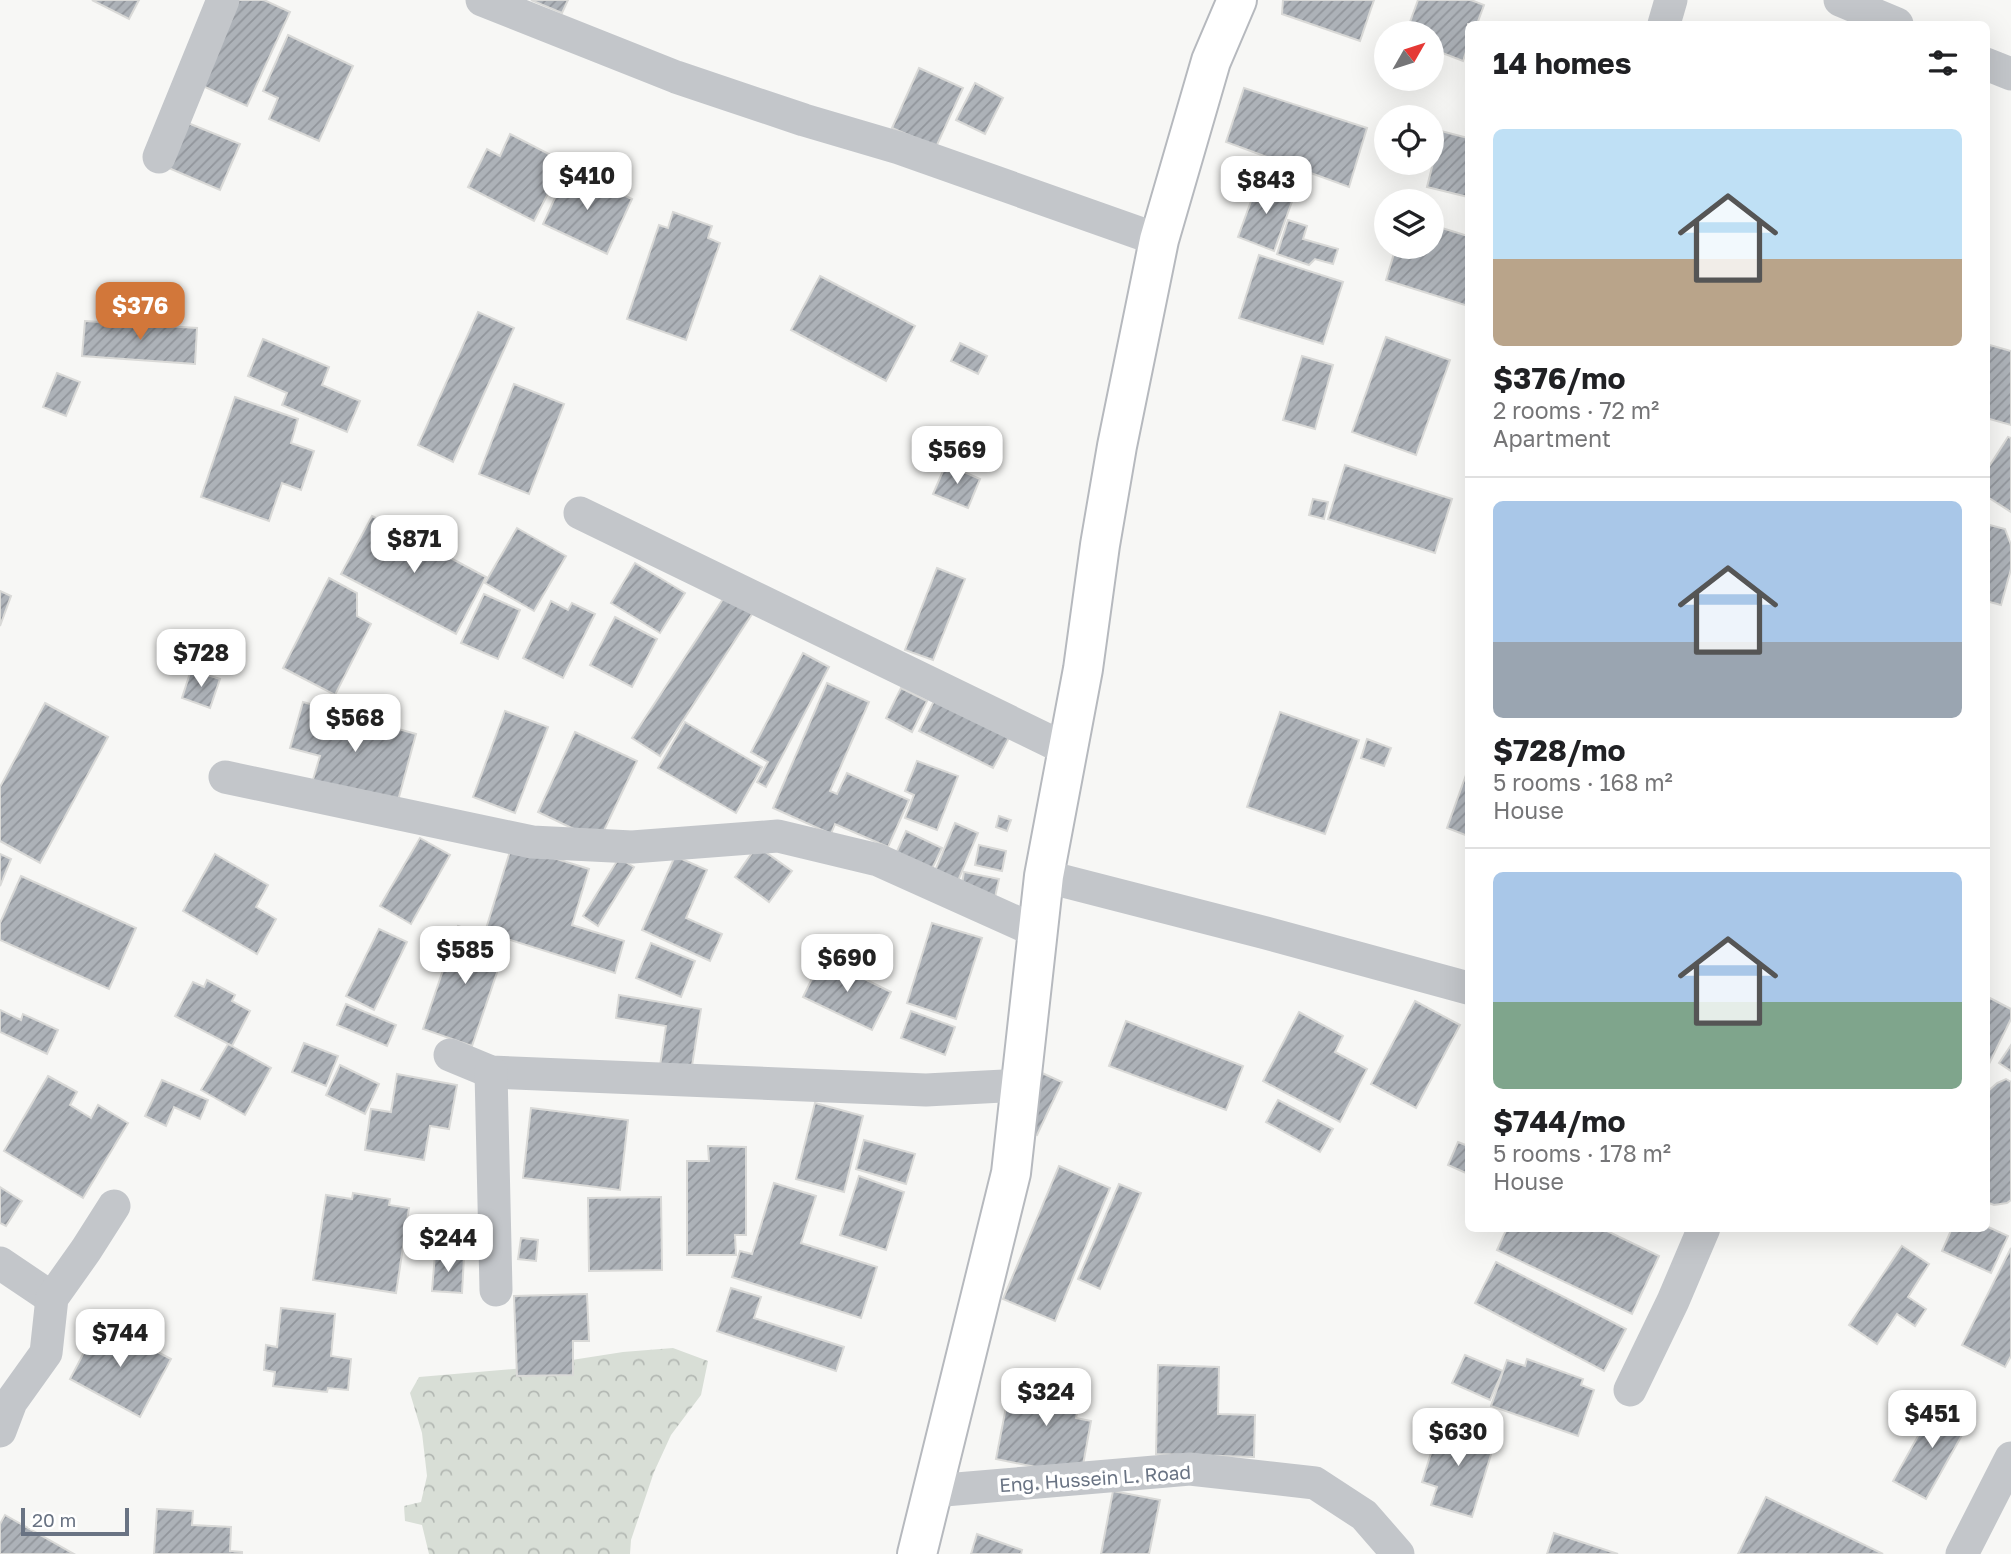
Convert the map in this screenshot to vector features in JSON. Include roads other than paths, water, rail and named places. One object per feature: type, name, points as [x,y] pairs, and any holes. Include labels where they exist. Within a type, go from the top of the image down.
[{"type":"street","points":[[159,158],[223,0]]},
{"type":"street","points":[[482,0],[676,77],[804,120],[899,148],[1159,240]]},
{"type":"street","points":[[917,1554],[1011,1173],[1044,876],[1083,669],[1117,446],[1159,240],[1211,61],[1237,0]]},
{"type":"street","points":[[1665,21],[1671,0]]},
{"type":"street","points":[[1840,0],[1890,21]]},
{"type":"street","points":[[1990,66],[2011,74]]},
{"type":"street","points":[[580,513],[1068,750]]},
{"type":"street","points":[[225,778],[532,842],[632,847],[778,836],[878,860],[1038,932]]},
{"type":"street","points":[[1044,876],[1465,987]]},
{"type":"street","points":[[450,1055],[491,1072],[926,1090],[1021,1085]]},
{"type":"street","points":[[491,1072],[496,1290]]},
{"type":"street","points":[[0,1431],[11,1402],[46,1353],[52,1298],[114,1206]]},
{"type":"street","points":[[1630,1390],[1702,1232]]},
{"type":"street","points":[[0,1264],[52,1298]]},
{"type":"street","points":[[1962,1554],[2011,1458]]},
{"type":"street","name":"Eng. Hussein L. Road","points":[[933,1491],[1190,1469],[1315,1483],[1364,1515],[1398,1554]]}]
